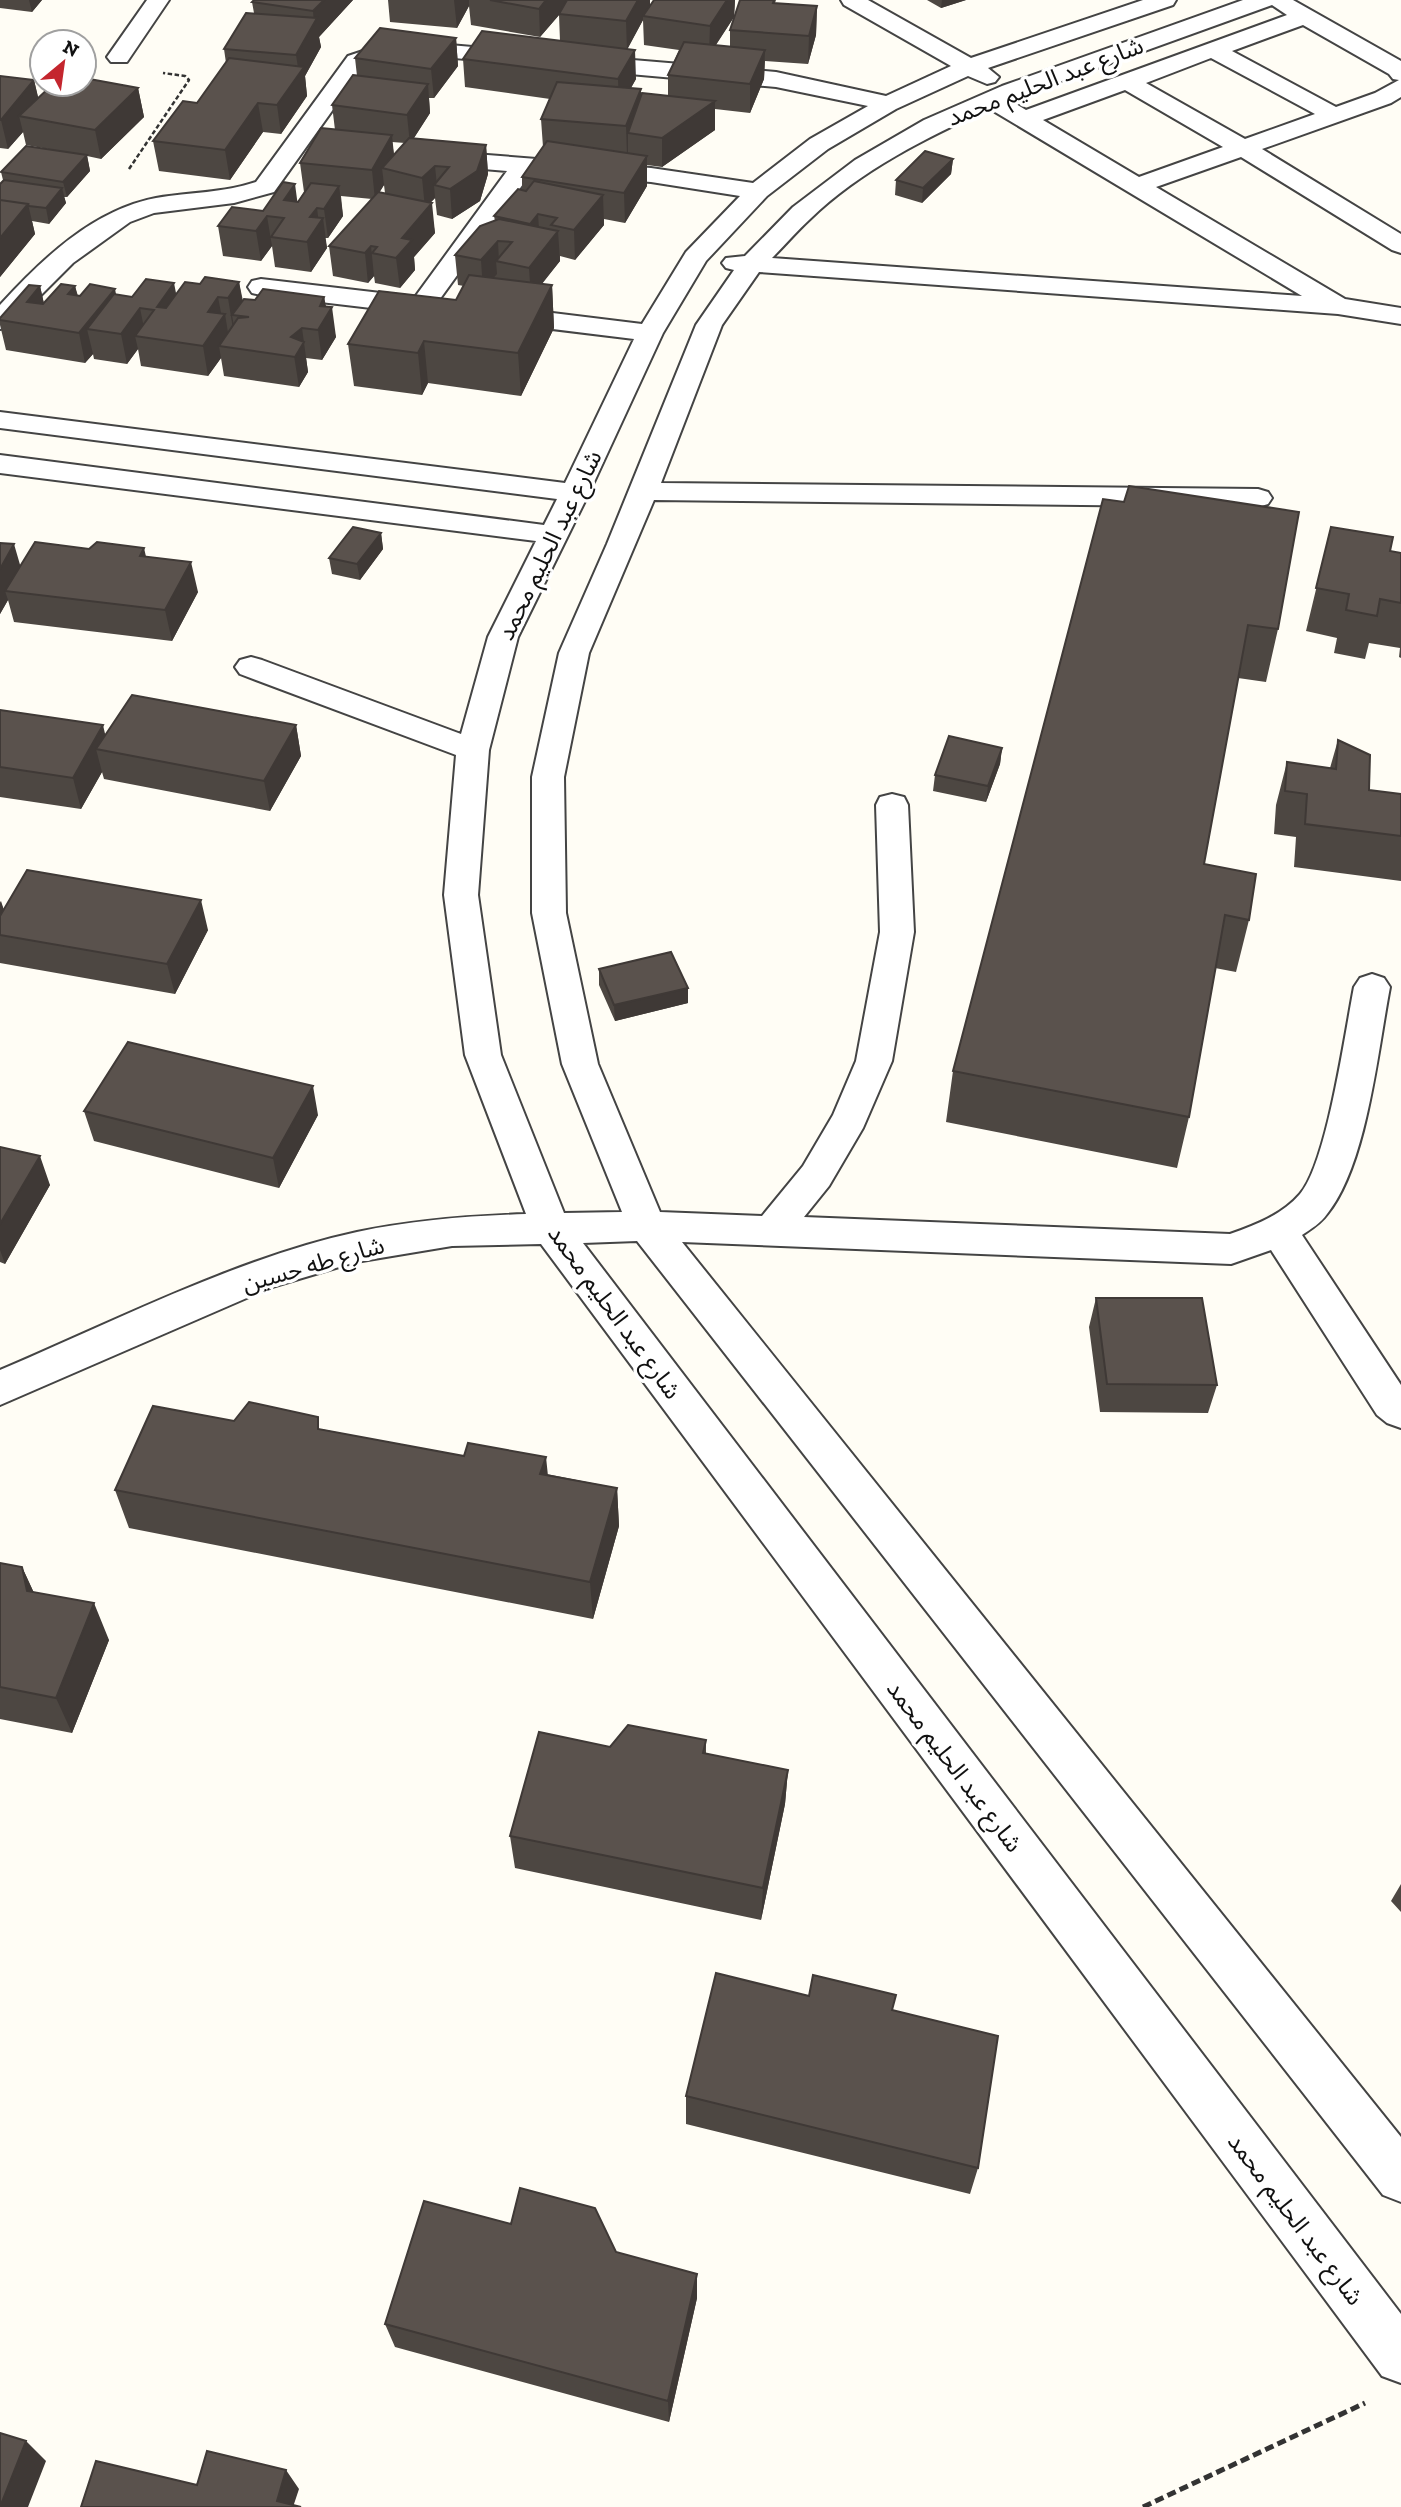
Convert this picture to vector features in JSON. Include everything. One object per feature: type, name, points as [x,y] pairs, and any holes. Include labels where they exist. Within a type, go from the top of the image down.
[{"type":"street","points":[[119,57],[158,0]]},
{"type":"street","points":[[852,0],[969,67],[1008,103],[1136,186],[1338,306]]},
{"type":"street","name":"شارع عبد الحليم محمد","points":[[1165,0],[969,67],[888,104],[820,144],[758,191],[695,257],[650,332],[575,493],[503,637],[472,750],[461,895],[484,1055],[550,1227],[1401,2357]]},
{"type":"street","name":"شارع عبد الحليم محمد","points":[[1264,0],[1008,103],[933,125],[864,165],[802,212],[751,265],[709,325],[643,491],[573,653],[548,776],[549,913],[580,1064],[647,1226],[1401,2177]]},
{"type":"street","points":[[1278,0],[1384,61],[1401,74]]},
{"type":"street","points":[[1008,103],[1126,82],[1306,16]]},
{"type":"street","points":[[0,321],[22,295],[108,224],[138,211],[174,203],[242,196],[265,187],[347,71],[356,61],[374,53],[396,50],[772,78],[848,91],[888,104]]},
{"type":"street","points":[[1213,50],[1334,115]]},
{"type":"street","points":[[1126,82],[1243,148],[1401,245]]},
{"type":"street","points":[[1136,186],[1383,98],[1401,88]]},
{"type":"street","points":[[294,148],[321,150]]},
{"type":"street","points":[[416,157],[651,175],[758,191]]},
{"type":"street","points":[[422,306],[524,164]]},
{"type":"street","points":[[695,257],[751,265],[1338,306],[1401,316]]},
{"type":"street","points":[[261,287],[449,309]]},
{"type":"street","points":[[475,312],[650,332]]},
{"type":"street","points":[[0,420],[575,493]]},
{"type":"street","points":[[0,464],[554,535]]},
{"type":"street","points":[[643,491],[1258,498]]},
{"type":"street","points":[[251,667],[472,750]]},
{"type":"street","points":[[772,1230],[816,1176],[850,1118],[874,1061],[897,932],[892,806]]},
{"type":"street","points":[[1372,986],[1334,1165],[1316,1202],[1280,1232],[1391,1403],[1401,1411]]},
{"type":"street","name":"شارع طه حسين","points":[[0,1388],[261,1275],[356,1247],[452,1231],[647,1226],[1230,1249],[1280,1232]]},
{"type":"path","points":[[108,224],[121,182],[189,80],[177,75],[114,66],[119,57]]},
{"type":"path","points":[[1143,2507],[1376,2398]]},
{"type":"building","points":[[324,0],[313,11],[252,2]]},
{"type":"building","points":[[490,0],[546,0],[539,9]]},
{"type":"building","points":[[567,0],[638,0],[626,21],[559,14]]},
{"type":"building","points":[[654,0],[727,0],[710,26],[643,16]]},
{"type":"building","points":[[740,0],[774,0],[773,3],[817,6],[809,36],[730,30]]},
{"type":"building","points":[[246,13],[317,18],[296,55],[224,49]]},
{"type":"building","points":[[380,28],[456,38],[431,69],[355,58]]},
{"type":"building","points":[[482,31],[635,50],[618,79],[463,59]]},
{"type":"building","points":[[684,42],[765,50],[750,84],[668,75]]},
{"type":"building","points":[[229,58],[304,67],[277,105],[258,103],[225,150],[153,141],[183,101],[197,103]]},
{"type":"building","points":[[353,75],[428,84],[407,115],[332,105]]},
{"type":"building","points":[[0,76],[28,79],[28,87],[0,120]]},
{"type":"building","points":[[98,81],[138,88],[95,130],[19,116],[38,98],[98,98]]},
{"type":"building","points":[[557,82],[641,89],[626,126],[541,119]]},
{"type":"building","points":[[642,93],[715,101],[662,138],[628,133]]},
{"type":"building","points":[[321,128],[392,135],[372,170],[300,163]]},
{"type":"building","points":[[409,138],[486,145],[477,171],[450,189],[434,185],[449,167],[435,166],[422,178],[382,168]]},
{"type":"building","points":[[547,141],[647,156],[624,193],[522,177]]},
{"type":"building","points":[[26,146],[87,155],[63,182],[1,172]]},
{"type":"building","points":[[925,151],[953,159],[923,188],[896,180]]},
{"type":"building","points":[[4,180],[62,188],[46,208],[29,206],[0,200],[0,184]]},
{"type":"building","points":[[534,181],[603,195],[574,230],[551,225],[557,218],[538,214],[530,224],[494,216],[518,189],[526,191]]},
{"type":"building","points":[[283,182],[295,184],[284,200],[298,202],[311,183],[339,186],[324,209],[317,208],[310,217],[323,218],[307,242],[271,237],[284,218],[267,216],[256,231],[218,226],[232,207],[263,211]]},
{"type":"building","points":[[378,192],[432,203],[402,238],[412,240],[396,258],[372,253],[377,247],[371,246],[365,253],[329,246]]},
{"type":"building","points":[[0,200],[28,204],[0,238]]},
{"type":"building","points":[[499,219],[558,231],[529,268],[496,261],[512,242],[498,241],[481,260],[455,255],[480,226]]},
{"type":"building","points":[[469,275],[552,285],[518,353],[424,341],[418,353],[348,344],[379,291],[456,300]]},
{"type":"building","points":[[205,277],[239,282],[228,298],[218,297],[208,312],[225,314],[203,346],[135,336],[154,310],[140,308],[121,334],[87,329],[114,294],[132,297],[146,279],[174,283],[157,307],[166,308],[185,282],[200,284]]},
{"type":"building","points":[[61,284],[75,286],[68,294],[80,296],[90,284],[115,289],[79,333],[0,320],[29,285],[40,286],[27,302],[43,304]]},
{"type":"building","points":[[263,289],[324,297],[320,306],[332,307],[318,330],[302,328],[291,337],[304,342],[295,357],[219,346],[238,318],[249,317],[232,315],[244,299],[255,300]]},
{"type":"building","points":[[1129,486],[1299,512],[1278,629],[1248,625],[1204,864],[1256,874],[1249,920],[1225,915],[1189,1117],[953,1071],[1103,499],[1124,502]]},
{"type":"building","points":[[353,527],[381,533],[357,564],[329,558]]},
{"type":"building","points":[[1331,527],[1393,537],[1390,551],[1401,553],[1401,603],[1380,599],[1377,616],[1346,610],[1349,594],[1316,588]]},
{"type":"building","points":[[35,542],[89,549],[97,542],[144,548],[140,556],[191,562],[165,610],[5,591]]},
{"type":"building","points":[[0,543],[14,544],[0,569]]},
{"type":"building","points":[[132,695],[296,725],[264,781],[96,749]]},
{"type":"building","points":[[0,710],[103,725],[73,778],[0,767]]},
{"type":"building","points":[[949,736],[1002,748],[988,786],[935,775]]},
{"type":"building","points":[[1338,740],[1370,755],[1369,790],[1401,794],[1401,836],[1305,824],[1307,794],[1285,791],[1287,762],[1336,769]]},
{"type":"building","points":[[27,870],[201,900],[167,964],[0,935],[0,916]]},
{"type":"building","points":[[671,952],[688,988],[614,1005],[599,969]]},
{"type":"building","points":[[128,1042],[313,1086],[273,1158],[84,1111]]},
{"type":"building","points":[[0,1147],[40,1156],[0,1224]]},
{"type":"building","points":[[1096,1298],[1202,1298],[1217,1385],[1107,1384]]},
{"type":"building","points":[[249,1402],[318,1417],[318,1429],[464,1456],[468,1443],[546,1457],[540,1474],[617,1488],[590,1582],[115,1490],[153,1406],[234,1421]]},
{"type":"building","points":[[0,1563],[22,1567],[27,1591],[94,1603],[56,1698],[0,1687]]},
{"type":"building","points":[[628,1725],[706,1740],[703,1753],[788,1770],[763,1888],[510,1836],[539,1732],[610,1747]]},
{"type":"building","points":[[716,1973],[809,1996],[813,1975],[896,1995],[892,2010],[998,2036],[978,2168],[686,2096]]},
{"type":"building","points":[[520,2188],[595,2208],[616,2252],[697,2274],[668,2401],[385,2324],[424,2201],[511,2224]]},
{"type":"building","points":[[0,2433],[26,2441],[0,2507]]},
{"type":"building","points":[[207,2451],[286,2470],[277,2501],[301,2507],[81,2507],[96,2461],[197,2485]]}]
